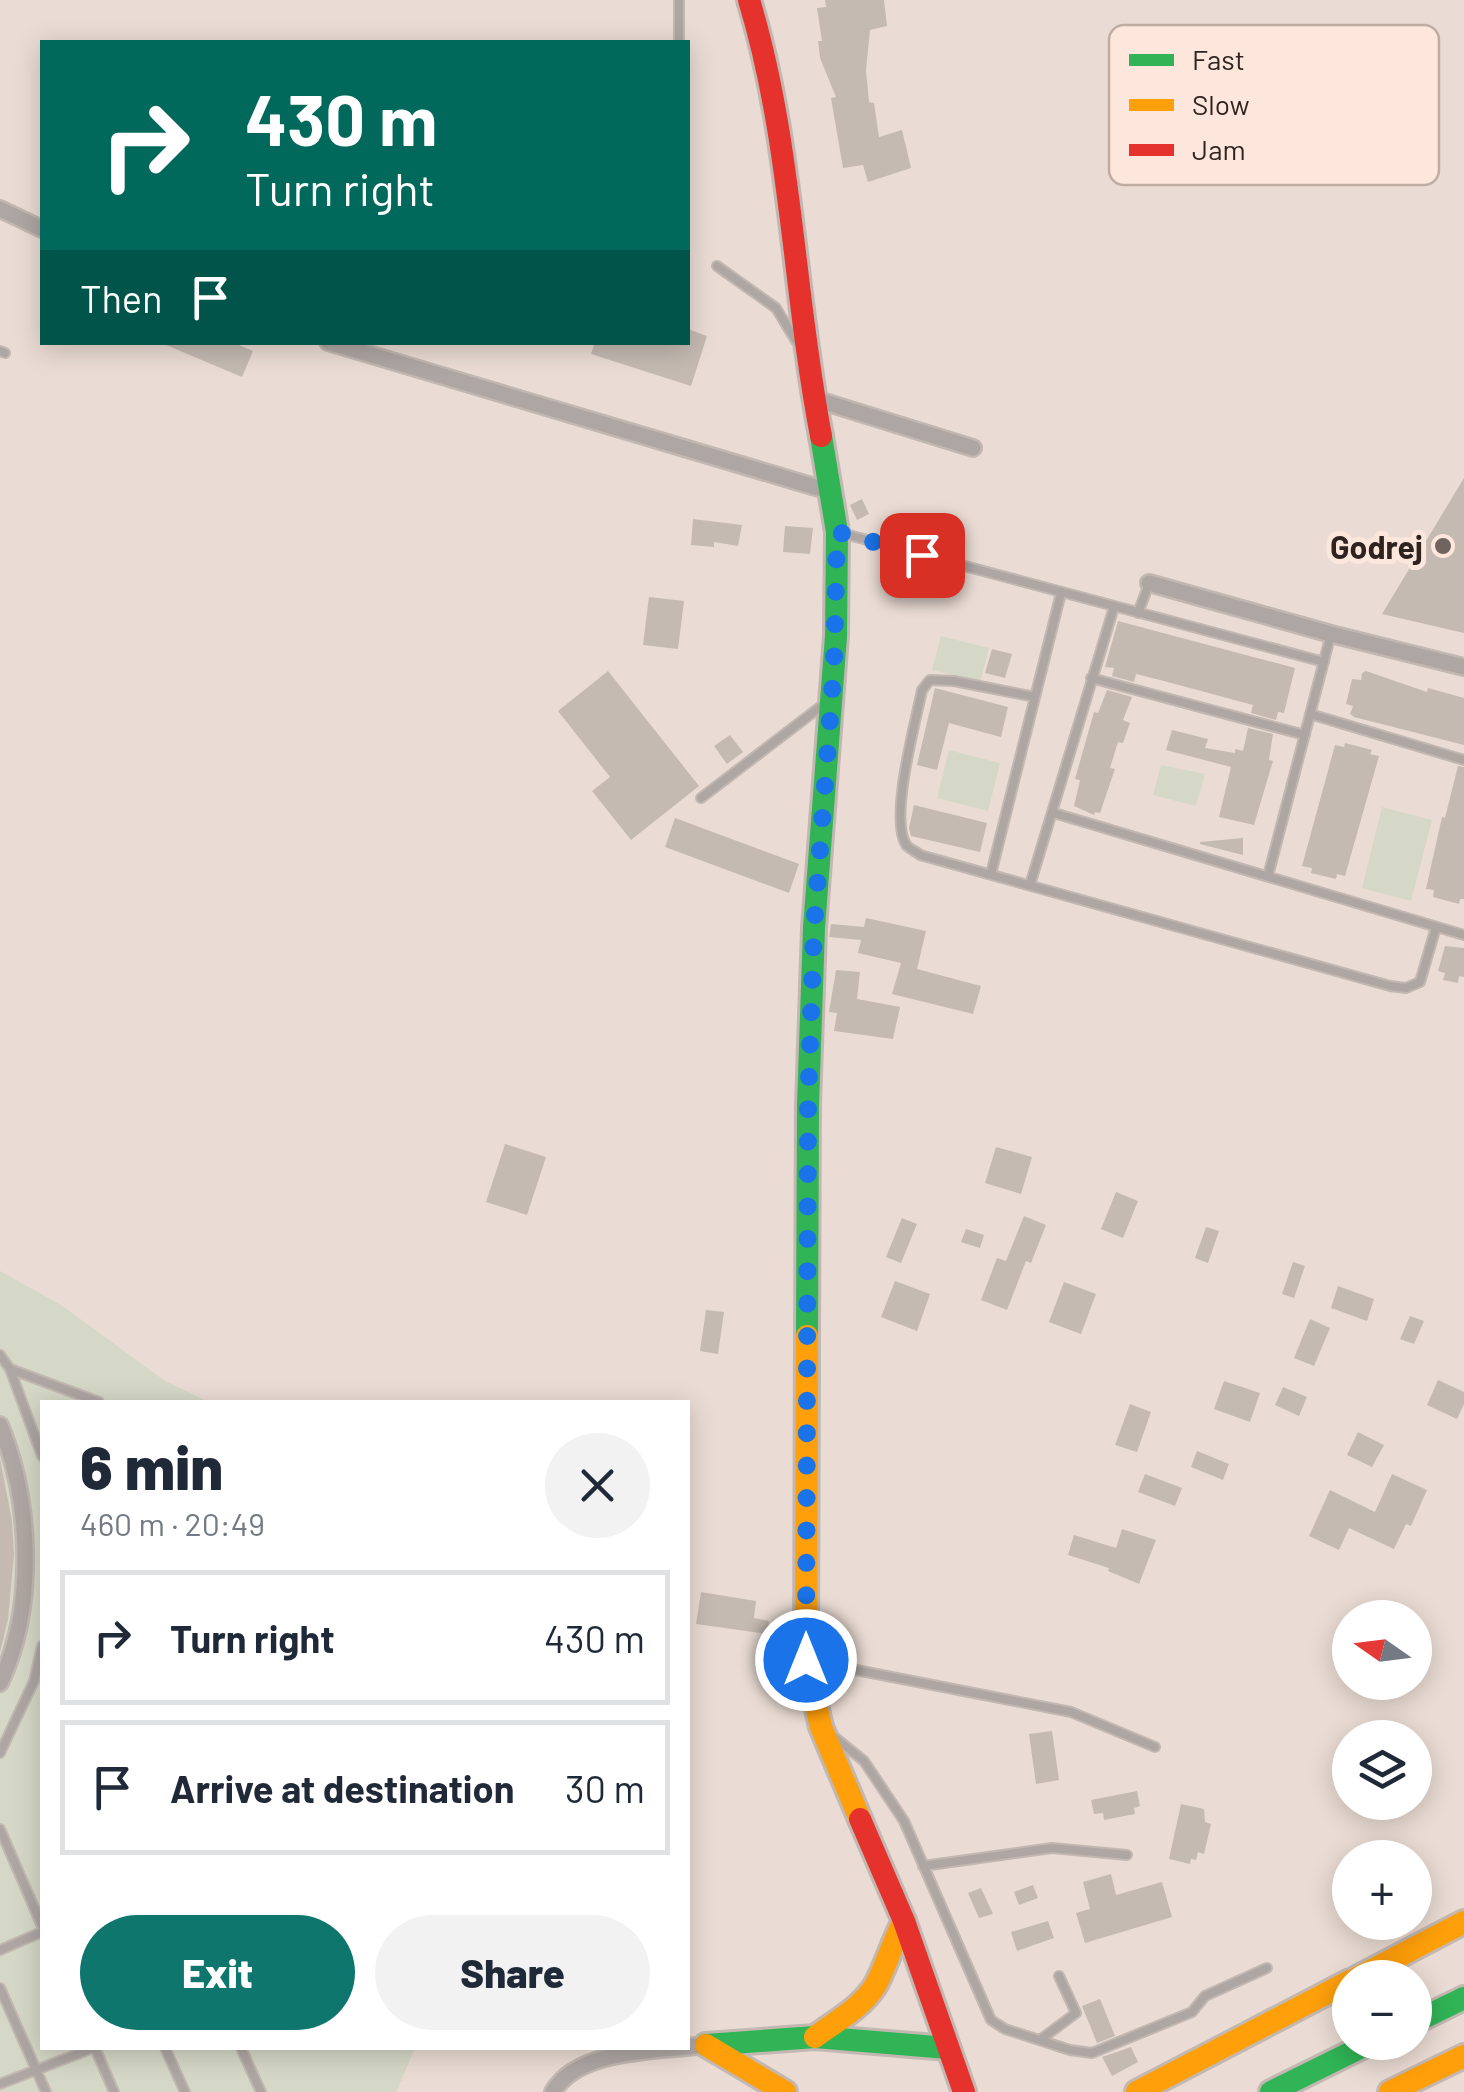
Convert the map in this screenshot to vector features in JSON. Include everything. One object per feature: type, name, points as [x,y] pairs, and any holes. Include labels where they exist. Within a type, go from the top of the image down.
[{"type":"main road","points":[[748,0],[765,53],[780,124],[806,357],[837,532],[832,697],[814,928],[808,1105],[806,1660],[822,1727],[904,1921],[964,2092]]},
{"type":"main road","points":[[815,2037],[862,2002],[876,1984],[904,1921]]},
{"type":"main road","points":[[1391,1960],[1464,1922]]},
{"type":"main road","points":[[1137,2092],[1332,1990]]},
{"type":"main road","points":[[1432,2014],[1464,1998]]},
{"type":"main road","points":[[706,2046],[815,2037],[948,2048]]},
{"type":"main road","points":[[706,2046],[785,2092]]},
{"type":"main road","points":[[1390,2092],[1464,2056]]},
{"type":"main road","points":[[1270,2092],[1335,2060]]},
{"type":"street","points":[[0,209],[40,228]]},
{"type":"street","points":[[338,345],[832,492]]},
{"type":"street","points":[[815,399],[973,448]]},
{"type":"street","points":[[1150,583],[1331,634],[1464,666]]},
{"type":"street","points":[[0,1425],[12,1452],[25,1525],[23,1598],[0,1683]]},
{"type":"street","points":[[690,2048],[706,2046]]},
{"type":"street","points":[[553,2092],[576,2068],[599,2059],[673,2050]]},
{"type":"lane","points":[[679,0],[680,40]]},
{"type":"lane","points":[[717,266],[776,308],[806,357]]},
{"type":"lane","points":[[837,532],[1324,662]]},
{"type":"lane","points":[[1138,613],[1150,583]]},
{"type":"lane","points":[[991,874],[1061,592]]},
{"type":"lane","points":[[1030,885],[1114,606]]},
{"type":"lane","points":[[1268,876],[1331,634]]},
{"type":"lane","points":[[1091,678],[1305,735]]},
{"type":"lane","points":[[1035,697],[930,680],[922,690],[899,802],[908,848],[1406,988],[1420,982],[1436,928]]},
{"type":"lane","points":[[700,798],[832,697]]},
{"type":"lane","points":[[1310,714],[1464,760]]},
{"type":"lane","points":[[1054,813],[1464,935]]},
{"type":"lane","points":[[0,1355],[10,1369],[40,1451]]},
{"type":"lane","points":[[10,1369],[94,1400]]},
{"type":"lane","points":[[0,1753],[34,1680],[40,1654]]},
{"type":"lane","points":[[806,1660],[1071,1712],[1155,1747]]},
{"type":"lane","points":[[822,1727],[864,1761],[904,1821],[991,2020],[1005,2030],[1092,2052],[1192,2012],[1205,1996],[1268,1968]]},
{"type":"lane","points":[[0,1829],[40,1924]]},
{"type":"lane","points":[[924,1866],[1052,1848],[1127,1855]]},
{"type":"lane","points":[[0,1950],[40,1930]]},
{"type":"lane","points":[[1040,2040],[1076,2013],[1059,1976]]},
{"type":"lane","points":[[0,1988],[46,2092]]},
{"type":"lane","points":[[0,2084],[89,2050]]},
{"type":"lane","points":[[95,2050],[114,2092]]},
{"type":"lane","points":[[166,2050],[184,2092]]},
{"type":"lane","points":[[242,2050],[261,2092]]},
{"type":"green space","points":[[941,636],[989,648],[980,682],[932,670]]},
{"type":"green space","points":[[949,750],[1000,763],[988,811],[937,798]]},
{"type":"green space","points":[[1161,765],[1205,774],[1196,806],[1153,795]]},
{"type":"green space","points":[[1382,807],[1432,820],[1411,901],[1362,888]]},
{"type":"green space","points":[[0,1271],[61,1305],[165,1381],[205,1400],[40,1400],[40,2050],[414,2050],[396,2092],[0,2092]]},
{"type":"building","points":[[825,0],[884,0],[887,26],[870,30],[866,70],[869,102],[874,103],[879,137],[902,130],[911,168],[868,182],[863,165],[843,168],[831,98],[836,97],[820,58],[818,41],[822,41],[817,8],[826,7]]},
{"type":"building","points":[[690,330],[707,336],[691,386],[591,354],[594,345],[690,345]]},
{"type":"building","points":[[166,345],[239,345],[253,351],[242,377]]},
{"type":"building","name":"Godrej","points":[[1464,478],[1464,633],[1382,614]]},
{"type":"building","points":[[862,499],[869,514],[857,520],[850,505]]},
{"type":"building","points":[[693,519],[742,525],[738,546],[714,542],[714,547],[691,545]]},
{"type":"building","points":[[785,526],[813,528],[810,554],[783,552]]},
{"type":"building","points":[[649,597],[684,601],[678,649],[643,645]]},
{"type":"building","points":[[1118,621],[1295,668],[1284,713],[1278,712],[1276,720],[1251,713],[1253,705],[1164,681],[1136,674],[1134,682],[1112,676],[1114,668],[1105,667]]},
{"type":"building","points":[[992,649],[1012,654],[1005,678],[985,673]]},
{"type":"building","points":[[608,671],[699,786],[631,840],[592,791],[610,777],[558,711]]},
{"type":"building","points":[[1366,671],[1427,692],[1428,688],[1464,698],[1464,745],[1350,714],[1353,706],[1346,704],[1352,679],[1361,680]]},
{"type":"building","points":[[935,688],[1008,707],[1001,737],[949,723],[937,770],[917,765]]},
{"type":"building","points":[[1107,690],[1132,697],[1123,720],[1130,723],[1123,743],[1118,742],[1110,768],[1115,769],[1100,813],[1094,815],[1074,806],[1080,780],[1075,779],[1094,712],[1098,713]]},
{"type":"building","points":[[1248,728],[1273,734],[1269,760],[1273,761],[1254,825],[1219,817],[1231,767],[1166,750],[1172,730],[1208,739],[1205,748],[1243,751]]},
{"type":"building","points":[[730,735],[743,752],[727,764],[714,746]]},
{"type":"building","points":[[1345,743],[1372,750],[1370,754],[1379,756],[1345,876],[1337,874],[1336,879],[1311,873],[1312,868],[1302,866],[1335,745],[1344,747]]},
{"type":"building","points":[[1458,766],[1464,767],[1464,899],[1459,904],[1433,897],[1434,890],[1426,889]]},
{"type":"building","points":[[914,805],[987,823],[980,852],[911,836]]},
{"type":"building","points":[[675,818],[799,864],[789,893],[665,847]]},
{"type":"building","points":[[1243,838],[1243,855],[1200,844],[1200,842]]},
{"type":"building","points":[[866,918],[926,931],[917,969],[981,986],[973,1014],[892,994],[901,963],[858,953],[861,940],[829,937],[831,924],[864,927]]},
{"type":"building","points":[[1445,946],[1464,948],[1464,977],[1459,976],[1458,983],[1443,980],[1445,973],[1438,971]]},
{"type":"building","points":[[836,970],[860,972],[857,999],[900,1007],[893,1039],[834,1031],[837,1013],[829,1012]]},
{"type":"building","points":[[505,1144],[546,1157],[527,1215],[486,1202]]},
{"type":"building","points":[[996,1147],[1032,1157],[1021,1194],[985,1183]]},
{"type":"building","points":[[1116,1192],[1138,1201],[1123,1238],[1101,1229]]},
{"type":"building","points":[[1024,1216],[1046,1225],[1031,1263],[1026,1261],[1007,1310],[981,1300],[997,1258],[1006,1261]]},
{"type":"building","points":[[902,1218],[917,1224],[901,1263],[886,1257]]},
{"type":"building","points":[[1206,1227],[1219,1231],[1208,1263],[1195,1258]]},
{"type":"building","points":[[966,1229],[984,1235],[980,1248],[961,1242]]},
{"type":"building","points":[[1293,1262],[1305,1266],[1294,1298],[1282,1294]]},
{"type":"building","points":[[895,1281],[930,1294],[917,1331],[881,1317]]},
{"type":"building","points":[[1064,1282],[1096,1294],[1081,1334],[1049,1322]]},
{"type":"building","points":[[1338,1286],[1374,1299],[1367,1321],[1331,1308]]},
{"type":"building","points":[[706,1310],[724,1312],[718,1354],[700,1351]]},
{"type":"building","points":[[1410,1316],[1424,1321],[1414,1344],[1400,1339]]},
{"type":"building","points":[[1310,1319],[1330,1328],[1314,1366],[1294,1358]]},
{"type":"building","points":[[1438,1380],[1464,1392],[1464,1404],[1457,1419],[1427,1405]]},
{"type":"building","points":[[1224,1381],[1260,1393],[1250,1422],[1214,1409]]},
{"type":"building","points":[[1283,1387],[1307,1397],[1299,1416],[1275,1405]]},
{"type":"building","points":[[1130,1404],[1151,1412],[1137,1452],[1115,1445]]},
{"type":"building","points":[[1358,1432],[1384,1445],[1372,1467],[1347,1455]]},
{"type":"building","points":[[1197,1451],[1229,1464],[1223,1480],[1191,1467]]},
{"type":"building","points":[[0,1459],[14,1554],[8,1619],[0,1652]]},
{"type":"building","points":[[1145,1474],[1182,1488],[1175,1506],[1138,1492]]},
{"type":"building","points":[[1392,1474],[1427,1490],[1411,1526],[1406,1524],[1394,1549],[1349,1528],[1339,1550],[1309,1536],[1330,1490],[1375,1512]]},
{"type":"building","points":[[1122,1529],[1156,1540],[1139,1584],[1108,1571],[1109,1568],[1068,1555],[1074,1535],[1116,1548]]},
{"type":"building","points":[[701,1592],[756,1601],[754,1618],[769,1621],[767,1634],[696,1624]]},
{"type":"building","points":[[1052,1731],[1059,1780],[1036,1784],[1029,1734]]},
{"type":"building","points":[[1137,1791],[1140,1806],[1134,1808],[1135,1814],[1104,1820],[1103,1813],[1094,1814],[1091,1800]]},
{"type":"building","points":[[1181,1804],[1204,1809],[1205,1822],[1211,1824],[1204,1854],[1198,1852],[1190,1864],[1169,1859]]},
{"type":"building","points":[[1111,1874],[1116,1895],[1162,1882],[1172,1917],[1085,1943],[1076,1913],[1090,1909],[1083,1882]]},
{"type":"building","points":[[1033,1885],[1038,1898],[1019,1905],[1014,1892]]},
{"type":"building","points":[[981,1888],[993,1914],[979,1918],[968,1893]]},
{"type":"building","points":[[1048,1921],[1054,1938],[1017,1951],[1011,1932]]},
{"type":"building","points":[[1100,1999],[1115,2036],[1097,2043],[1082,2006]]},
{"type":"building","points":[[1131,2047],[1138,2062],[1112,2076],[1102,2057]]},
{"type":"traffic: fast","points":[[807,1336],[814,928],[836,636],[837,532],[821,436]]},
{"type":"traffic: fast","points":[[1432,2014],[1464,1998]]},
{"type":"traffic: fast","points":[[706,2045],[815,2037],[948,2048]]},
{"type":"traffic: fast","points":[[1271,2092],[1336,2060]]},
{"type":"traffic: slow","points":[[807,1336],[806,1660],[821,1727],[860,1819]]},
{"type":"traffic: slow","points":[[815,2037],[869,1994],[904,1921]]},
{"type":"traffic: slow","points":[[1391,1960],[1464,1922]]},
{"type":"traffic: slow","points":[[1137,2092],[1332,1990]]},
{"type":"traffic: slow","points":[[706,2045],[785,2092]]},
{"type":"traffic: slow","points":[[1390,2092],[1464,2056]]},
{"type":"traffic: jam","points":[[749,0],[783,162],[821,436]]},
{"type":"traffic: jam","points":[[860,1819],[904,1921],[964,2092]]},
{"type":"place","name":"Godrej","points":[[1443,546]]},
{"type":"route","points":[[806,1660],[808,1105],[814,928],[836,636],[837,532],[922,555]]}]
